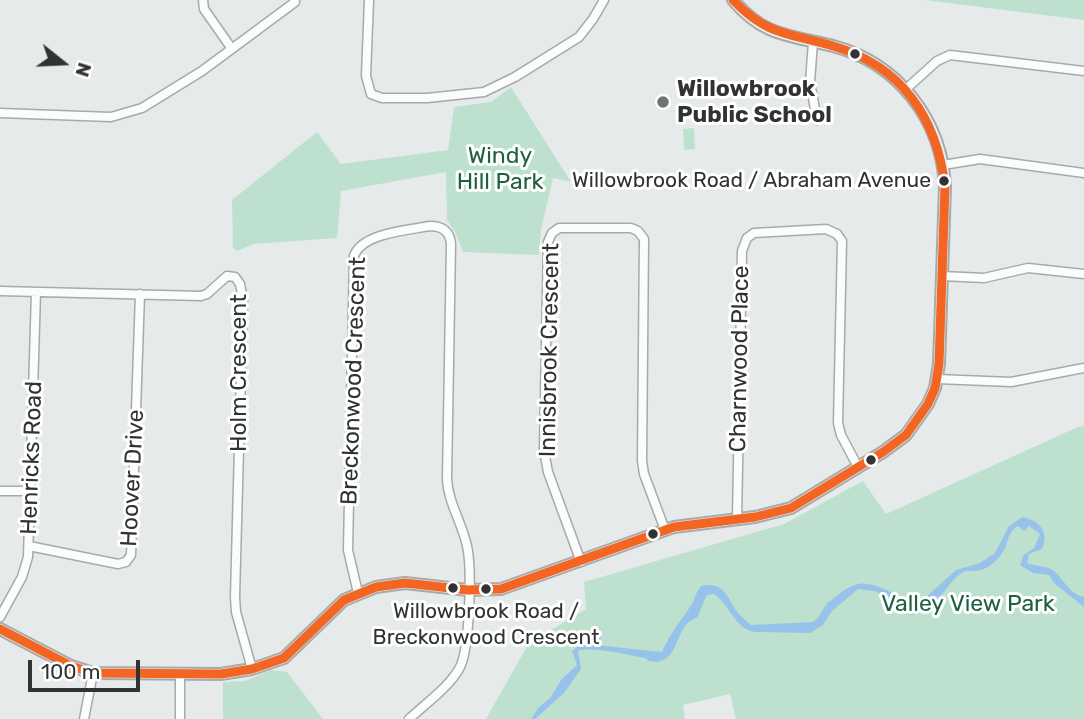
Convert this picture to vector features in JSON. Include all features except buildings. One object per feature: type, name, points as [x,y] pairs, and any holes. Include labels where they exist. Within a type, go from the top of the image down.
[{"type":"street","points":[[203,0],[204,9],[232,49]]},
{"type":"street","points":[[369,0],[366,76],[368,88],[376,97],[401,100],[467,95],[495,88],[579,37],[604,0]]},
{"type":"street","points":[[0,629],[71,666],[93,673],[228,674],[284,658],[330,612],[358,593],[376,587],[405,583],[485,591],[510,587],[685,524],[767,515],[791,508],[899,441],[912,428],[928,404],[937,379],[940,356],[945,197],[943,165],[931,128],[906,89],[869,60],[840,48],[793,39],[768,29],[747,15],[733,0]]},
{"type":"street","points":[[0,113],[111,117],[142,108],[232,49],[295,2]]},
{"type":"street","points":[[813,42],[810,82],[817,120]]},
{"type":"street","points":[[906,89],[937,61],[950,55],[1084,71]]},
{"type":"street","points":[[943,165],[981,159],[1084,173]]},
{"type":"street","name":"Breckonwood Crescent","points":[[358,593],[348,550],[354,256],[358,247],[367,240],[434,226],[446,230],[452,244],[447,479],[449,495],[468,551],[466,649],[461,666],[454,677],[409,719]]},
{"type":"street","name":"Innisbrook Crescent","points":[[581,562],[548,472],[544,452],[548,242],[552,233],[559,228],[628,228],[638,231],[644,239],[642,461],[644,474],[665,530]]},
{"type":"street","name":"Charnwood Place","points":[[737,519],[742,251],[745,242],[754,233],[826,229],[837,234],[842,241],[838,423],[841,435],[858,467]]},
{"type":"street","points":[[942,276],[984,278],[1028,268],[1084,274]]},
{"type":"street","name":"Holm Crescent","points":[[0,291],[201,296],[227,276],[235,277],[240,284],[243,299],[235,597],[236,612],[251,669]]},
{"type":"street","name":"Henricks Road","points":[[0,617],[22,577],[29,546],[36,292]]},
{"type":"street","name":"Hoover Drive","points":[[29,546],[118,564],[126,562],[131,555],[140,294]]},
{"type":"street","points":[[937,379],[1014,381],[1084,368]]},
{"type":"street","points":[[0,491],[31,491]]},
{"type":"street","points":[[84,719],[93,673]]},
{"type":"street","points":[[180,674],[180,719]]},
{"type":"green space","points":[[925,0],[1084,0],[1084,20]]},
{"type":"green space","name":"Windy Hill Park","points":[[511,87],[571,182],[553,178],[541,230],[539,255],[463,252],[447,220],[446,172],[341,191],[337,238],[253,244],[238,251],[233,248],[232,200],[317,132],[341,164],[448,150],[454,107],[491,102]]},
{"type":"green space","points":[[694,128],[695,149],[684,150],[683,129]]},
{"type":"green space","name":"Valley View Park","points":[[1084,426],[1084,719],[736,719],[730,694],[683,705],[685,719],[486,719],[529,643],[586,609],[584,582],[784,524],[863,481],[886,514]]},
{"type":"green space","points":[[271,670],[287,672],[323,719],[223,719],[223,682],[245,681]]},
{"type":"water","points":[[1022,517],[1038,524],[1045,537],[1042,549],[1029,554],[1027,563],[1054,571],[1071,590],[1084,597],[1084,607],[1055,584],[1049,575],[1033,573],[1020,565],[1023,556],[1034,548],[1040,534],[1029,526],[1024,531],[1018,526],[1011,532],[1004,550],[993,563],[981,570],[962,572],[930,607],[915,614],[906,614],[892,598],[874,591],[858,589],[832,611],[823,625],[810,633],[755,632],[742,626],[714,594],[707,595],[697,618],[683,629],[673,651],[665,659],[658,662],[610,652],[578,651],[581,669],[564,693],[535,719],[531,719],[539,707],[551,697],[561,680],[577,665],[572,651],[583,643],[596,641],[599,634],[602,635],[599,644],[605,646],[662,652],[701,586],[720,588],[738,613],[751,625],[813,622],[829,602],[849,587],[862,583],[883,589],[916,606],[956,570],[980,563],[995,553],[1009,526]]},
{"type":"transit line","points":[[0,629],[71,666],[93,673],[221,674],[252,669],[284,658],[344,600],[376,587],[405,583],[468,590],[501,589],[674,527],[755,517],[791,508],[906,435],[928,404],[935,388],[939,364],[945,187],[934,139],[912,98],[897,81],[878,67],[833,46],[768,27],[745,12],[733,0]]},
{"type":"place","name":"Willowbrook Public School","points":[[663,102]]},
{"type":"place","name":"Willowbrook Road / Abraham Avenue","points":[[944,181]]},
{"type":"place","name":"Willowbrook Road / Breckonwood Crescent","points":[[486,589]]}]
